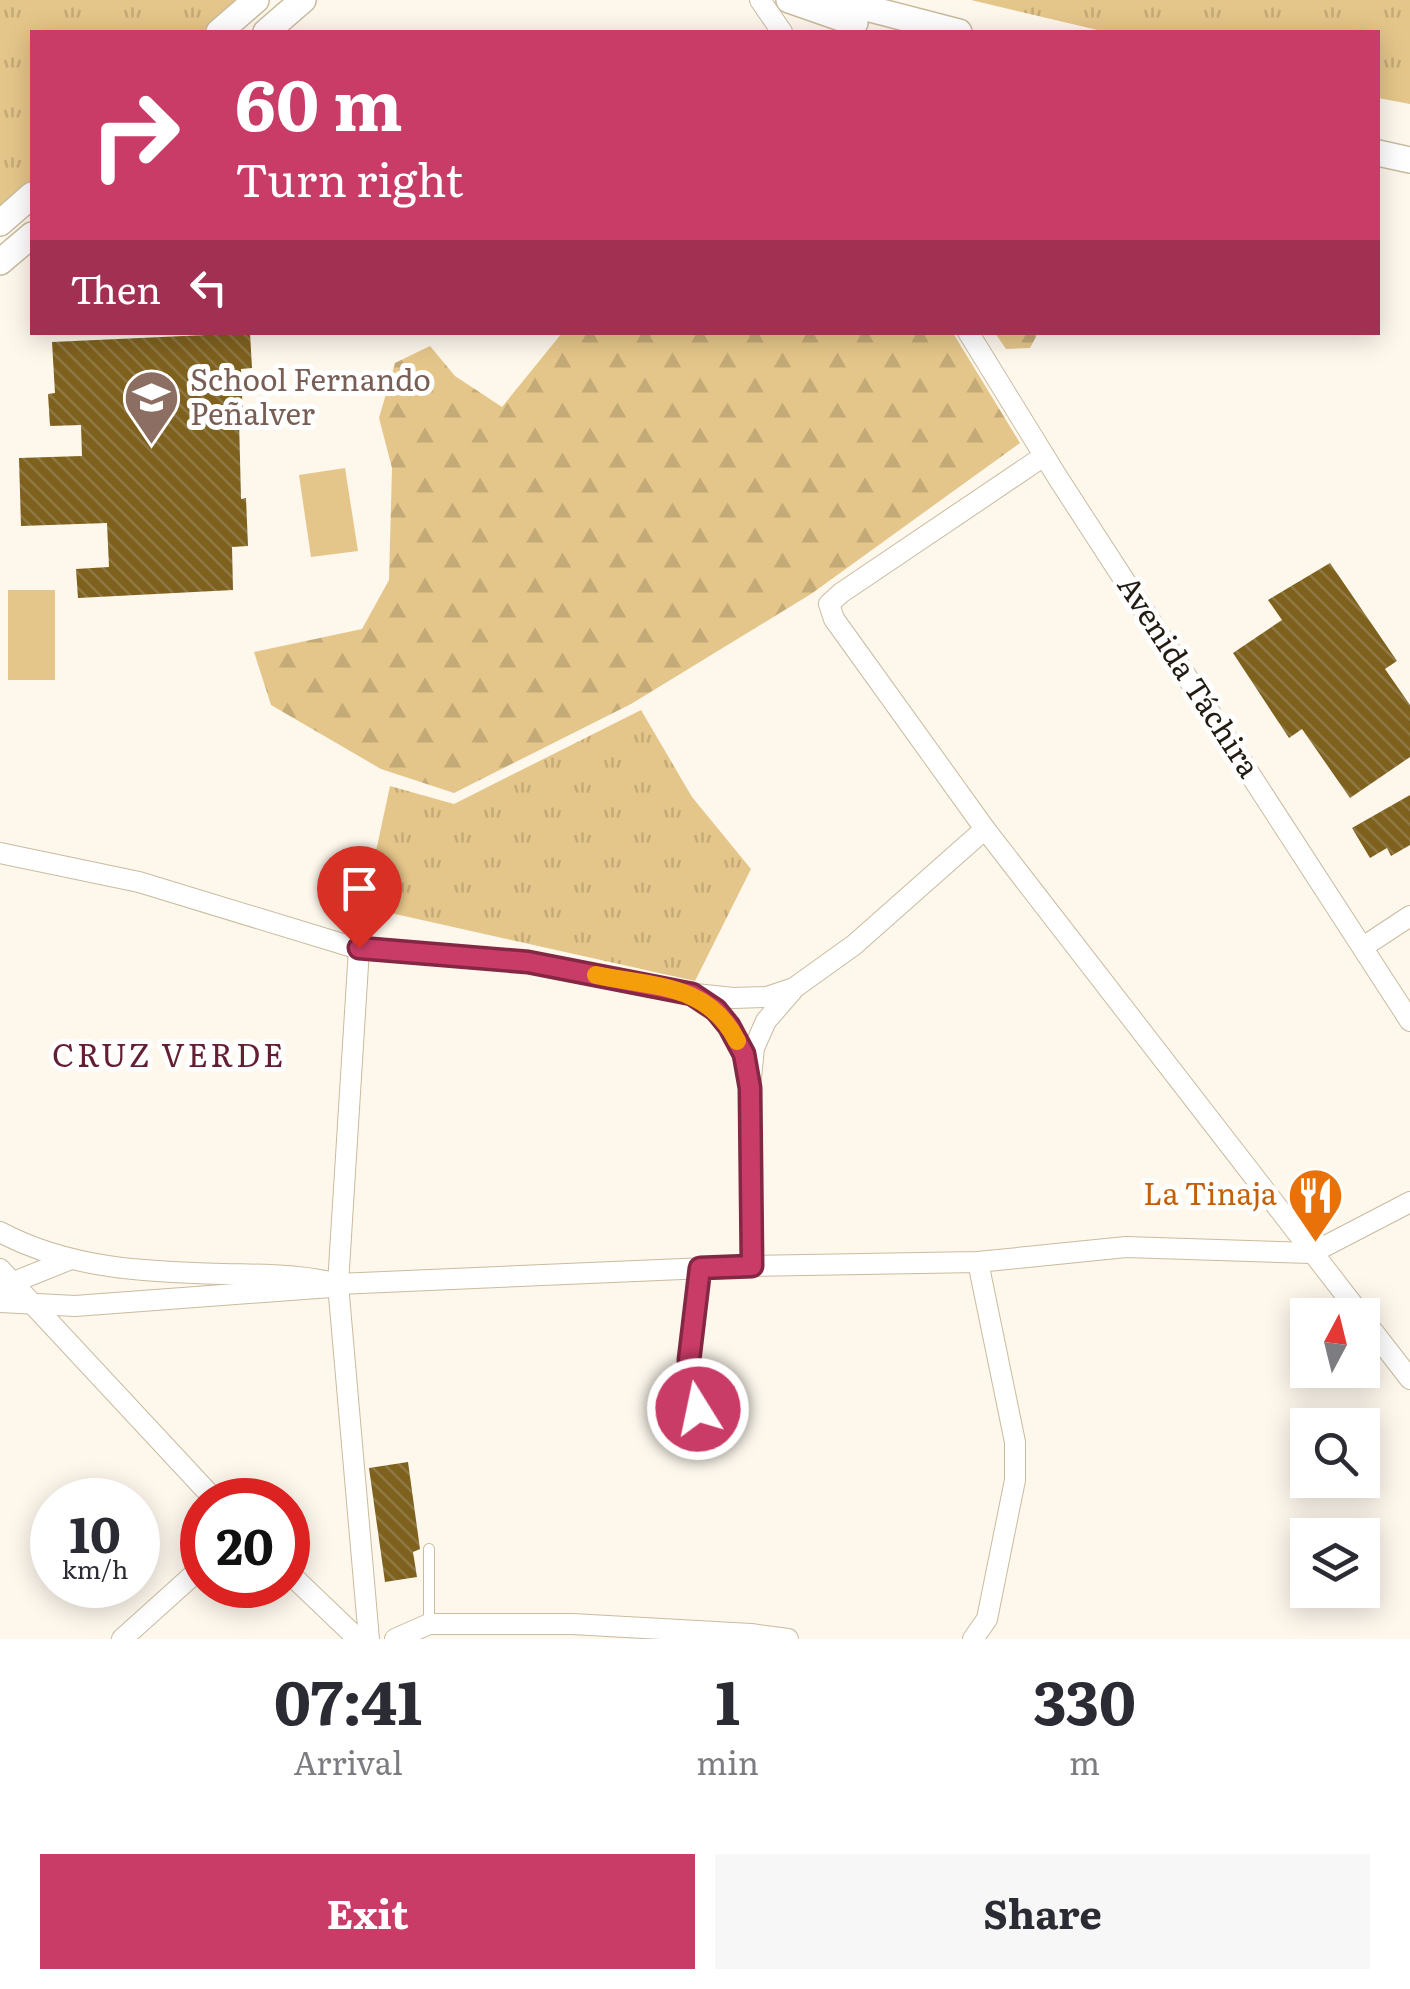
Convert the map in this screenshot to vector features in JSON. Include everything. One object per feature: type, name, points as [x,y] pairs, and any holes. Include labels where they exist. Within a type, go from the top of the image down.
[{"type":"street","points":[[268,30],[303,0]]},
{"type":"street","points":[[760,0],[781,30]]},
{"type":"street","points":[[789,0],[883,30]]},
{"type":"street","points":[[835,0],[952,30]]},
{"type":"street","points":[[221,30],[252,3]]},
{"type":"street","points":[[1380,136],[1410,143]]},
{"type":"street","points":[[1380,153],[1410,160]]},
{"type":"street","points":[[0,223],[30,197]]},
{"type":"street","points":[[0,262],[30,237]]},
{"type":"street","name":"Avenida Táchira","points":[[970,335],[1410,1021]]},
{"type":"street","points":[[1044,456],[829,604],[834,620],[984,828],[1348,1298]]},
{"type":"street","points":[[752,1266],[750,1088],[754,1048],[766,1021],[794,988],[854,945],[984,828]]},
{"type":"street","points":[[0,853],[139,882],[359,948],[528,962],[692,994],[733,998],[768,997],[794,988]]},
{"type":"street","points":[[1363,948],[1410,916]]},
{"type":"street","points":[[359,948],[338,1284],[369,1639]]},
{"type":"street","points":[[692,994],[716,1010],[729,1026],[744,1054],[750,1088]]},
{"type":"street","points":[[0,1232],[28,1247],[131,1270],[306,1276],[338,1284],[752,1266],[978,1262],[1126,1247],[1312,1253],[1410,1202]]},
{"type":"street","points":[[5,1280],[72,1259]]},
{"type":"street","points":[[72,1259],[53,1278],[52,1285],[75,1306]]},
{"type":"street","points":[[973,1639],[987,1619],[1015,1480],[1015,1442],[978,1262]]},
{"type":"street","points":[[5,1280],[30,1301],[195,1478]]},
{"type":"street","points":[[0,1302],[75,1306],[323,1290],[338,1284]]},
{"type":"street","points":[[1380,1339],[1410,1378]]},
{"type":"street","points":[[122,1639],[180,1587]]},
{"type":"street","points":[[310,1593],[358,1639]]},
{"type":"street","points":[[395,1639],[429,1624],[572,1624],[788,1639]]},
{"type":"lane","points":[[700,1268],[689,1370],[706,1448]]},
{"type":"lane","points":[[429,1549],[429,1624]]},
{"type":"green space","points":[[0,0],[237,0],[206,30],[30,30],[30,198],[0,223]]},
{"type":"green space","points":[[971,0],[1410,0],[1410,104],[1380,98],[1380,30],[1098,30]]},
{"type":"green space","points":[[560,335],[954,335],[1020,443],[811,594],[631,704],[454,793],[381,769],[271,705],[254,652],[362,629],[389,580],[392,468],[379,418],[395,363],[430,346],[455,376],[502,407]]},
{"type":"green space","points":[[996,335],[1037,335],[1030,348],[1006,349]]},
{"type":"green space","points":[[345,468],[358,551],[311,557],[299,475]]},
{"type":"green space","points":[[8,590],[55,590],[55,680],[8,680]]},
{"type":"green space","points":[[641,710],[692,797],[751,869],[695,981],[364,907],[390,786],[454,804]]},
{"type":"building","points":[[250,335],[252,368],[241,369],[243,419],[239,419],[241,499],[246,498],[248,546],[232,547],[233,590],[78,598],[76,569],[109,567],[107,523],[21,526],[19,458],[82,456],[81,425],[50,426],[48,394],[55,393],[52,342]]},
{"type":"building","points":[[1330,563],[1397,661],[1385,669],[1410,705],[1410,757],[1350,798],[1302,729],[1289,738],[1233,653],[1282,620],[1268,600]]},
{"type":"building","points":[[1410,795],[1410,845],[1391,856],[1387,848],[1370,858],[1352,828]]},
{"type":"building","points":[[408,1462],[420,1549],[413,1552],[417,1577],[385,1582],[369,1468]]},
{"type":"slow traffic","points":[[596,975],[692,994],[716,1010],[737,1041]]},
{"type":"place","name":"School Fernando Peñalver","points":[[151,447]]},
{"type":"place","name":"La Tinaja","points":[[1316,1244]]},
{"type":"district","name":"CRUZ VERDE","points":[[169,1056]]},
{"type":"route","points":[[359,948],[528,962],[692,994],[716,1010],[729,1026],[744,1054],[750,1088],[752,1266],[700,1268],[689,1360],[698,1409]]}]
